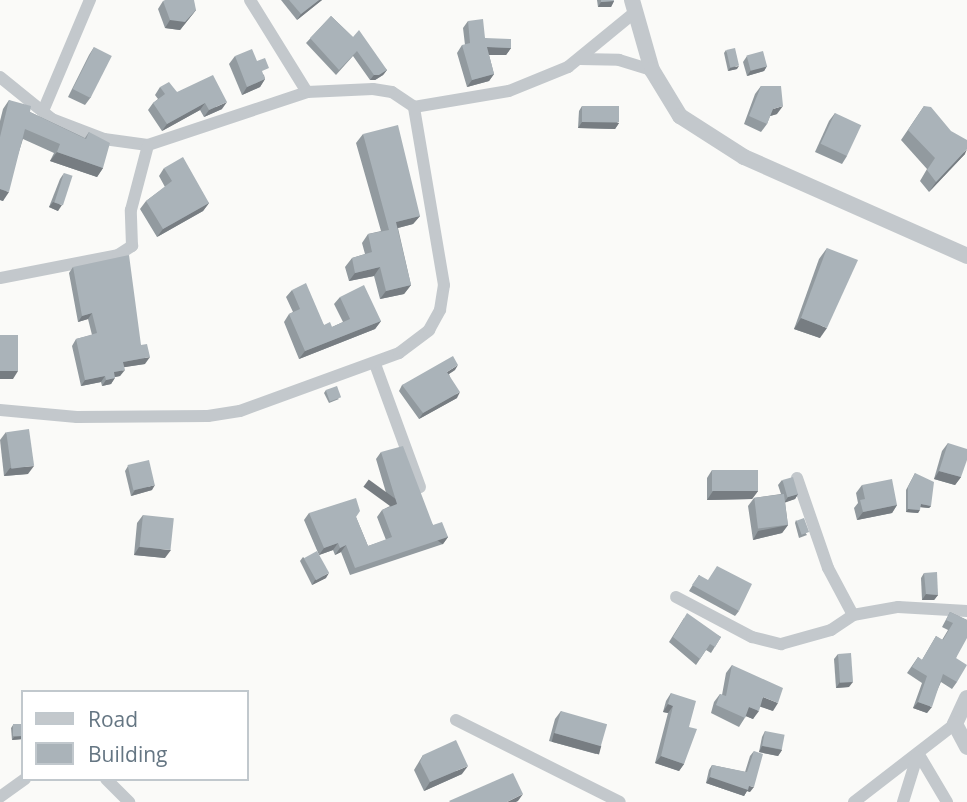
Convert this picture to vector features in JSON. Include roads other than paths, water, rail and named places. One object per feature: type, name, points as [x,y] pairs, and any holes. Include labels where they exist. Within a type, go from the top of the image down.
[{"type":"street","points":[[43,111],[90,0]]},
{"type":"street","points":[[250,0],[307,92]]},
{"type":"street","points":[[1,81],[43,111],[104,139],[148,145],[307,92],[373,89],[392,92],[414,107],[509,91],[548,77],[579,59],[633,7],[652,70],[680,116],[710,139],[967,256]]},
{"type":"street","points":[[579,59],[619,60],[652,70]]},
{"type":"street","points":[[0,410],[77,417],[208,416],[240,411],[306,384],[375,364],[429,330],[440,310],[444,285],[414,107]]},
{"type":"street","points":[[0,278],[118,255],[132,246],[131,211],[148,145]]},
{"type":"street","points":[[375,364],[420,487]]},
{"type":"street","points":[[797,478],[828,568],[853,615]]},
{"type":"street","points":[[676,597],[752,637],[781,644],[831,629],[853,615],[926,606],[967,611]]},
{"type":"street","points":[[854,802],[955,724],[967,698]]},
{"type":"street","points":[[456,720],[620,802]]},
{"type":"street","points":[[955,724],[967,747]]},
{"type":"street","points":[[902,802],[918,753]]},
{"type":"street","points":[[918,753],[947,802]]},
{"type":"street","points":[[0,797],[22,781]]},
{"type":"street","points":[[108,781],[129,802]]}]
